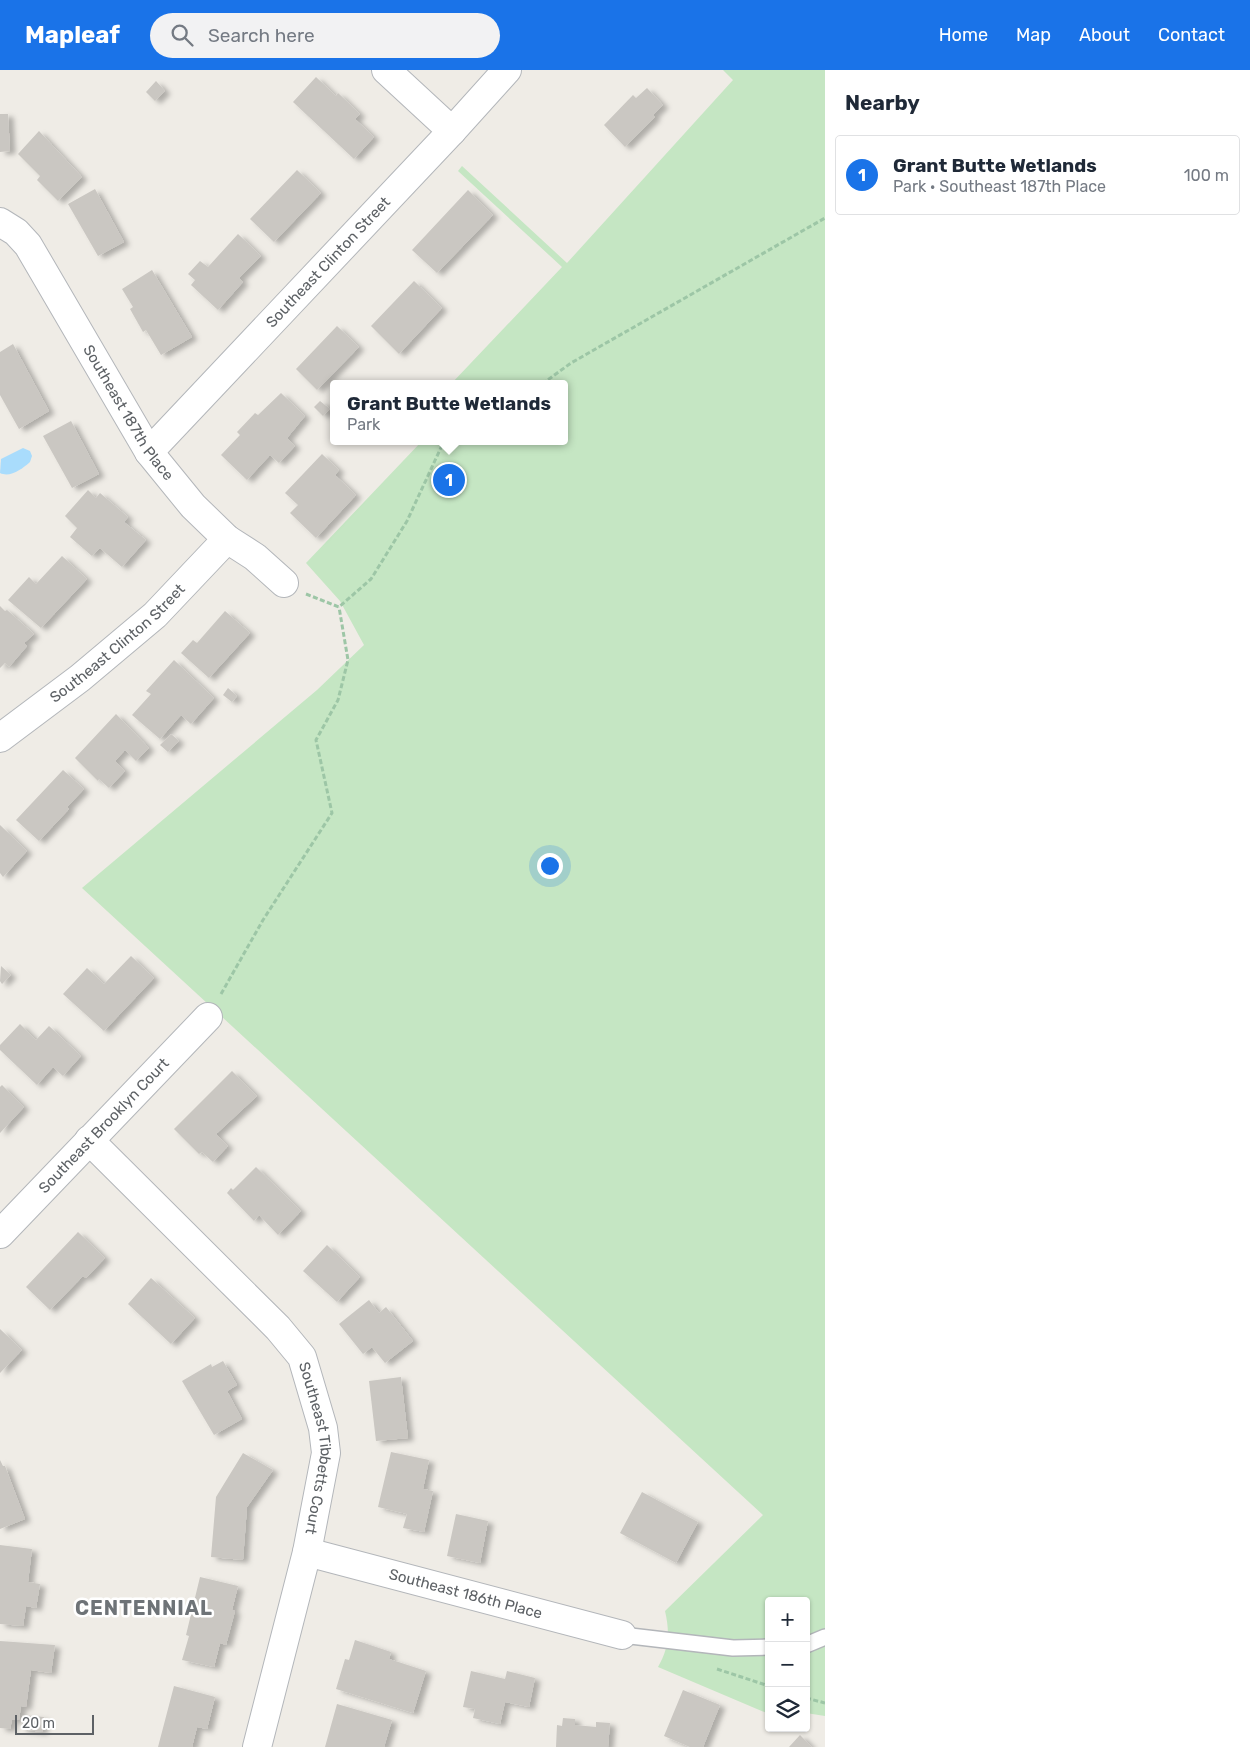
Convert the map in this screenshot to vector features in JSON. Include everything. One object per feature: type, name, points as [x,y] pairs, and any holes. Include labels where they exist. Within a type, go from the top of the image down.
[{"type":"street","points":[[386,70],[452,131]]},
{"type":"street","name":"Southeast Clinton Street","points":[[149,452],[452,131],[507,70]]},
{"type":"street","name":"Southeast 187th Place","points":[[0,222],[16,232],[28,245],[149,452],[193,506],[227,539],[255,557],[284,583]]},
{"type":"street","name":"Southeast Clinton Street","points":[[0,738],[80,678],[155,615],[227,539]]},
{"type":"street","name":"Southeast Brooklyn Court","points":[[0,1234],[208,1017]]},
{"type":"street","name":"Southeast Tibbetts Court","points":[[89,1140],[278,1328],[302,1357],[323,1428],[326,1453],[307,1552],[257,1747]]},
{"type":"street","name":"Southeast 186th Place","points":[[307,1552],[622,1635]]},
{"type":"lane","points":[[622,1635],[733,1648],[765,1647]]},
{"type":"lane","points":[[810,1644],[825,1638]]},
{"type":"path","points":[[548,380],[571,363],[825,218]]},
{"type":"path","points":[[339,607],[371,579],[407,521],[442,445]]},
{"type":"path","points":[[284,583],[339,607]]},
{"type":"path","points":[[208,1017],[263,920],[332,813],[316,740],[338,700],[348,660],[339,607]]},
{"type":"path","points":[[810,1699],[825,1703]]},
{"type":"green space","points":[[723,70],[825,70],[825,1716],[810,1714],[810,1597],[765,1597],[765,1712],[658,1667],[668,1640],[665,1611],[763,1515],[82,888],[317,690],[364,645],[340,601],[306,563],[418,445],[568,445],[568,380],[455,380],[562,267],[458,171],[462,166],[567,263],[733,80]]},
{"type":"water","points":[[23,448],[30,451],[32,456],[30,462],[12,474],[0,473],[1,459]]},
{"type":"building","points":[[316,77],[336,96],[338,93],[360,114],[355,119],[374,137],[354,159],[293,102]]},
{"type":"building","points":[[156,81],[165,91],[155,101],[146,92]]},
{"type":"building","points":[[647,88],[663,105],[653,115],[655,117],[625,147],[604,125],[633,95],[636,98]]},
{"type":"building","points":[[0,114],[8,114],[10,151],[0,152]]},
{"type":"building","points":[[39,131],[82,177],[58,201],[37,180],[40,176],[18,154]]},
{"type":"building","points":[[297,170],[321,193],[274,242],[250,219]]},
{"type":"building","points":[[95,189],[124,242],[98,256],[68,204]]},
{"type":"building","points":[[468,190],[493,215],[437,273],[412,250]]},
{"type":"building","points":[[238,234],[261,256],[239,278],[243,282],[218,310],[191,285],[195,280],[188,274],[200,261],[208,267]]},
{"type":"building","points":[[152,270],[192,337],[161,355],[146,330],[143,332],[130,309],[133,307],[122,289]]},
{"type":"building","points":[[414,281],[442,308],[399,354],[371,326]]},
{"type":"building","points":[[337,326],[359,347],[317,390],[296,369]]},
{"type":"building","points":[[13,344],[49,411],[19,429],[0,395],[0,352]]},
{"type":"building","points":[[281,393],[305,416],[287,438],[295,446],[279,463],[270,455],[247,480],[221,455],[240,435],[237,432],[255,413],[258,415]]},
{"type":"building","points":[[320,401],[330,409],[323,416],[314,407]]},
{"type":"building","points":[[71,421],[99,474],[72,488],[43,436]]},
{"type":"building","points":[[322,454],[339,470],[335,475],[356,495],[316,538],[290,513],[298,505],[285,493]]},
{"type":"building","points":[[88,490],[96,498],[100,493],[128,517],[124,522],[146,540],[122,567],[100,548],[92,556],[70,537],[77,528],[65,516]]},
{"type":"building","points":[[62,556],[87,579],[41,628],[8,600],[29,577],[36,584]]},
{"type":"building","points":[[0,606],[34,634],[24,643],[27,646],[9,667],[5,663],[0,668]]},
{"type":"building","points":[[225,611],[250,633],[209,678],[181,653],[193,640],[197,643]]},
{"type":"building","points":[[174,660],[214,698],[191,724],[181,715],[160,739],[132,715],[151,694],[146,691]]},
{"type":"building","points":[[228,688],[237,696],[232,702],[223,695]]},
{"type":"building","points":[[116,714],[149,748],[136,761],[125,750],[115,761],[125,771],[109,788],[99,779],[98,781],[75,758]]},
{"type":"building","points":[[171,734],[179,741],[168,752],[160,745]]},
{"type":"building","points":[[63,770],[84,789],[67,807],[69,809],[39,841],[16,820]]},
{"type":"building","points":[[0,825],[27,851],[3,877],[0,873]]},
{"type":"building","points":[[131,956],[154,978],[104,1031],[63,994],[87,968],[104,984]]},
{"type":"building","points":[[1,966],[11,975],[2,984],[0,981]]},
{"type":"building","points":[[20,1024],[36,1040],[49,1026],[81,1056],[63,1076],[53,1067],[37,1085],[0,1050],[0,1045]]},
{"type":"building","points":[[232,1071],[257,1096],[216,1134],[228,1146],[213,1162],[202,1152],[199,1154],[174,1129]]},
{"type":"building","points":[[2,1085],[24,1107],[0,1133],[0,1087]]},
{"type":"building","points":[[256,1167],[301,1211],[278,1235],[259,1215],[254,1221],[227,1193],[231,1188],[233,1190]]},
{"type":"building","points":[[78,1232],[105,1258],[86,1278],[83,1276],[50,1310],[26,1287]]},
{"type":"building","points":[[327,1245],[360,1277],[337,1302],[303,1271]]},
{"type":"building","points":[[151,1278],[195,1318],[171,1344],[128,1304]]},
{"type":"building","points":[[369,1300],[379,1313],[386,1307],[413,1341],[385,1363],[372,1347],[363,1354],[339,1324]]},
{"type":"building","points":[[0,1329],[22,1350],[0,1373]]},
{"type":"building","points":[[223,1361],[237,1385],[227,1391],[242,1419],[214,1435],[182,1381],[211,1364],[212,1367]]},
{"type":"building","points":[[401,1377],[408,1438],[376,1441],[369,1381]]},
{"type":"building","points":[[391,1452],[429,1460],[423,1489],[433,1491],[424,1532],[403,1528],[407,1514],[378,1507]]},
{"type":"building","points":[[243,1453],[273,1470],[247,1507],[243,1560],[211,1557],[216,1497]]},
{"type":"building","points":[[0,1460],[3,1466],[5,1466],[25,1519],[0,1529]]},
{"type":"building","points":[[642,1492],[698,1522],[676,1563],[620,1533]]},
{"type":"building","points":[[456,1514],[488,1521],[480,1563],[447,1556]]},
{"type":"building","points":[[0,1545],[32,1549],[28,1582],[40,1584],[36,1608],[26,1606],[23,1626],[0,1624]]},
{"type":"building","points":[[200,1577],[238,1586],[232,1610],[235,1611],[226,1645],[220,1643],[214,1667],[182,1660],[189,1636],[186,1635]]},
{"type":"building","points":[[355,1640],[391,1652],[389,1659],[426,1671],[413,1713],[336,1689],[345,1659],[349,1660]]},
{"type":"building","points":[[0,1641],[55,1645],[51,1673],[31,1670],[26,1707],[21,1706],[19,1720],[12,1720],[10,1729],[0,1728]]},
{"type":"building","points":[[471,1671],[505,1679],[507,1671],[535,1678],[529,1707],[505,1702],[500,1724],[473,1718],[475,1709],[463,1707]]},
{"type":"building","points":[[174,1686],[215,1697],[207,1729],[197,1727],[192,1747],[158,1747]]},
{"type":"building","points":[[683,1690],[720,1705],[703,1747],[690,1747],[664,1736]]},
{"type":"building","points":[[337,1704],[392,1720],[384,1747],[325,1747]]},
{"type":"building","points":[[23,1715],[44,1717],[42,1732],[21,1729]]},
{"type":"building","points":[[563,1718],[575,1719],[575,1725],[596,1727],[596,1722],[610,1723],[608,1747],[556,1747],[557,1725],[562,1726]]},
{"type":"building","points":[[800,1735],[812,1747],[789,1747]]},
{"type":"place","name":"Grant Butte Wetlands","points":[[449,480]]},
{"type":"district","name":"CENTENNIAL","points":[[144,1608]]}]
